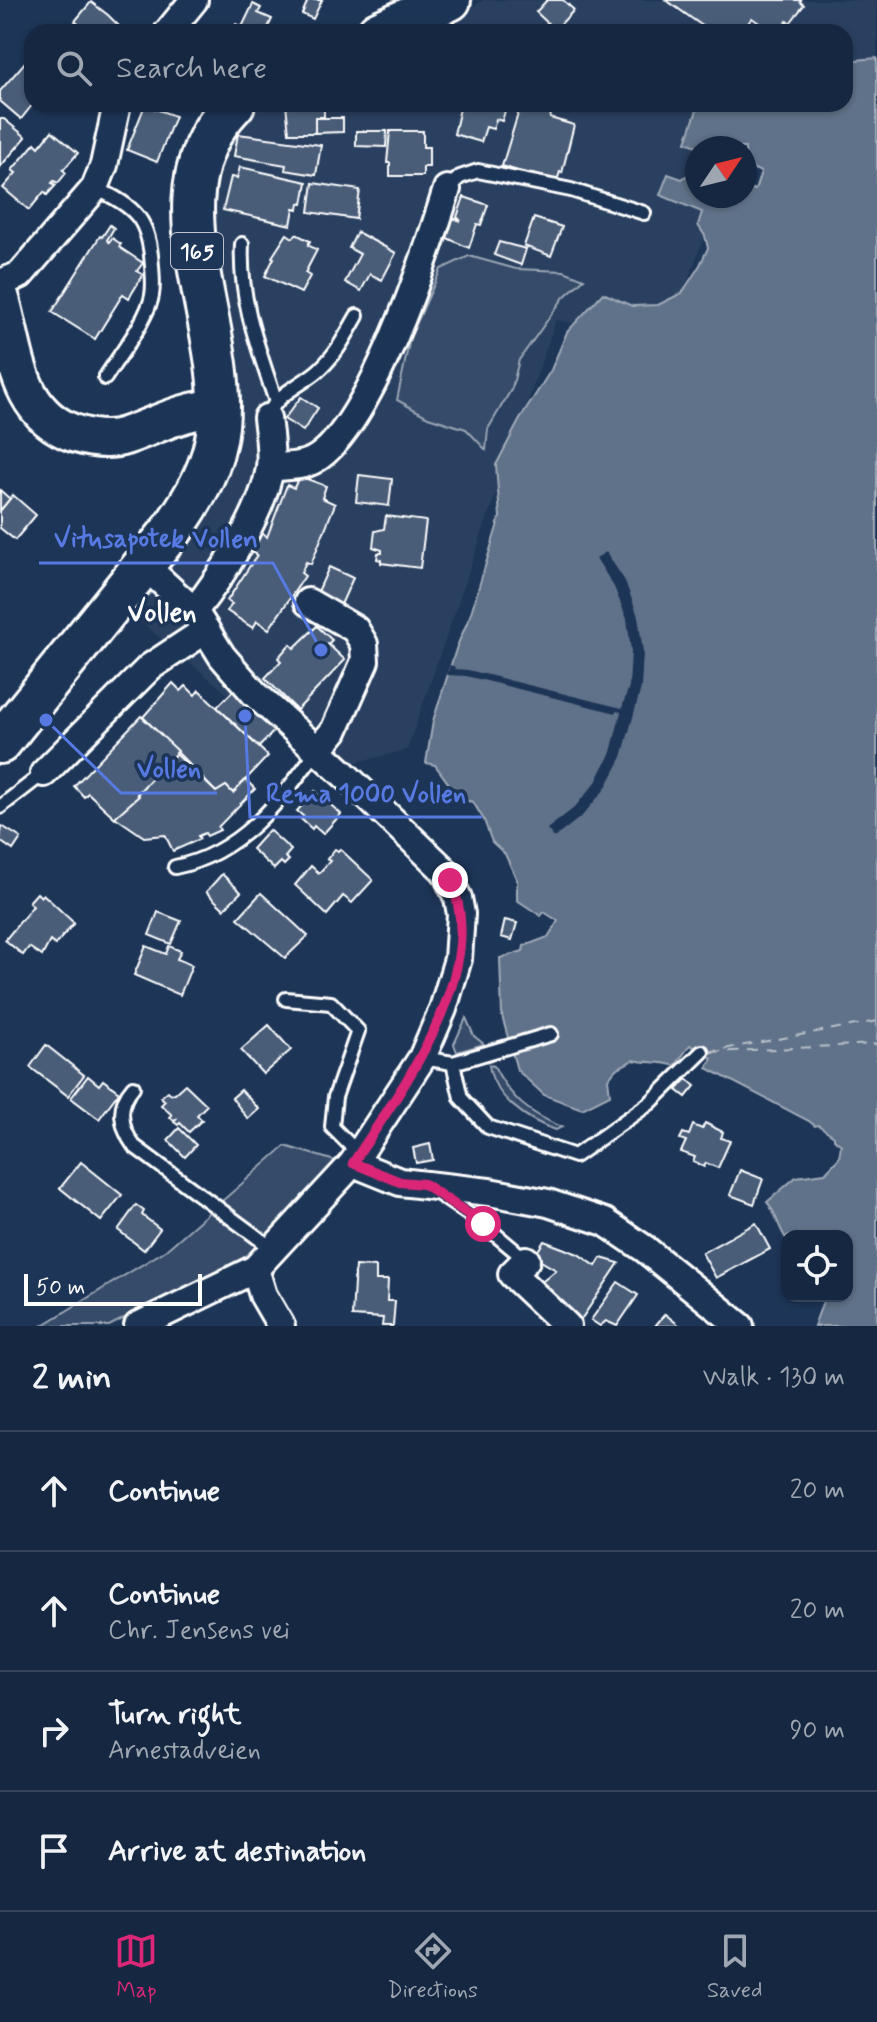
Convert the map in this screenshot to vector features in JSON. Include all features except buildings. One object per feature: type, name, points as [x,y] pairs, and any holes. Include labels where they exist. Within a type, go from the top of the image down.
[{"type":"main road","points":[[396,24],[450,0]]},
{"type":"main road","name":"165","points":[[0,743],[188,508],[205,477],[214,449],[219,408],[214,354],[192,213],[200,158],[215,126],[227,112]]},
{"type":"main road","points":[[0,296],[21,382],[40,412],[60,427],[84,436],[116,438],[180,414],[219,408]]},
{"type":"street","points":[[172,24],[183,3]]},
{"type":"street","points":[[0,283],[20,275],[95,188],[104,165],[115,112]]},
{"type":"street","points":[[270,468],[308,463],[337,438],[355,415],[408,306],[447,189]]},
{"type":"street","points":[[44,773],[200,620],[254,513],[270,468],[272,410]]},
{"type":"street","points":[[138,1326],[255,1269],[356,1158],[422,1058],[443,1009],[458,959],[461,914],[458,898],[445,871],[241,679],[200,620],[144,565]]},
{"type":"street","points":[[308,602],[355,629],[364,644],[365,661],[334,731],[317,751]]},
{"type":"street","points":[[356,1158],[400,1182],[489,1192],[548,1203],[605,1222],[645,1249],[740,1326]]},
{"type":"street","points":[[526,1260],[512,1274],[567,1326]]},
{"type":"street","points":[[255,1269],[263,1295],[281,1326]]},
{"type":"lane","points":[[447,189],[460,177],[478,171],[571,190],[644,213]]},
{"type":"lane","points":[[95,188],[132,207],[142,221],[150,239],[153,284],[151,301],[143,318],[105,378]]},
{"type":"lane","points":[[242,244],[240,273],[272,410],[336,353],[357,316]]},
{"type":"lane","points":[[175,867],[206,859],[234,843],[283,797],[317,751]]},
{"type":"lane","points":[[0,807],[44,773]]},
{"type":"lane","points":[[286,999],[331,1003],[358,1031],[335,1097],[332,1127],[356,1158]]},
{"type":"lane","points":[[422,1058],[453,1063],[551,1034]]},
{"type":"lane","points":[[453,1063],[461,1098],[488,1127],[575,1156],[650,1103],[702,1052]]},
{"type":"lane","points":[[133,1087],[122,1107],[121,1123],[134,1146],[273,1249]]},
{"type":"lane","points":[[424,1184],[483,1224],[526,1260]]},
{"type":"shaded area","points":[[484,0],[877,0],[877,58],[853,60],[853,24],[439,24]]},
{"type":"shaded area","points":[[877,58],[877,1326],[814,1326],[823,1302],[853,1302],[853,1230],[781,1230],[767,1202],[796,1177],[825,1173],[839,1158],[841,1145],[818,1125],[707,1068],[712,1058],[690,1045],[675,1066],[633,1060],[616,1069],[608,1079],[610,1095],[582,1109],[544,1095],[517,1070],[502,1016],[500,958],[523,951],[524,946],[548,937],[558,921],[544,912],[541,916],[517,900],[517,880],[505,854],[492,842],[473,802],[462,800],[435,765],[426,763],[433,721],[500,517],[496,465],[551,370],[567,332],[603,293],[632,306],[658,305],[682,293],[708,248],[698,225],[702,212],[692,208],[757,208],[757,184],[761,172],[757,170],[757,136],[688,136],[696,112],[853,112],[853,60]]},
{"type":"shaded area","points":[[249,112],[696,112],[688,136],[685,136],[685,178],[660,195],[685,205],[685,208],[702,212],[698,225],[705,235],[665,340],[556,320],[407,750],[321,771],[124,608],[210,499],[209,183],[234,127]]},
{"type":"shaded area","points":[[668,174],[682,179],[685,177],[685,205],[660,195]]},
{"type":"shaded area","points":[[469,256],[516,269],[564,271],[584,279],[564,297],[519,360],[512,388],[488,429],[486,450],[466,429],[428,417],[397,400],[410,338],[441,269]]},
{"type":"shaded area","points":[[466,1018],[474,1036],[484,1044],[457,1052],[454,1044]]},
{"type":"shaded area","points":[[489,1065],[494,1066],[522,1104],[562,1127],[556,1130],[545,1126],[514,1106],[497,1087]]},
{"type":"shaded area","points":[[285,1146],[342,1163],[276,1241],[109,1326],[42,1326],[166,1250]]},
{"type":"pier","points":[[606,552],[625,581],[638,616],[643,652],[641,688],[622,757],[605,789],[582,816],[554,838],[547,829],[574,808],[596,782],[611,752],[621,712],[466,676],[447,675],[450,665],[455,669],[622,708],[629,686],[631,651],[627,619],[614,587],[596,558]]},
{"type":"ferry route","points":[[707,1052],[877,1021]]},
{"type":"ferry route","points":[[711,1052],[877,1044]]},
{"type":"place","name":"Vitusapotek Vollen","points":[[321,650]]},
{"type":"place","name":"Rema 1000 Vollen","points":[[245,716]]},
{"type":"place","name":"Vollen","points":[[46,720]]},
{"type":"district","name":"Vollen","points":[[162,611]]},
{"type":"route","points":[[450,880],[461,914],[458,959],[443,1009],[422,1058],[353,1163],[400,1182],[424,1184],[483,1224]]}]
